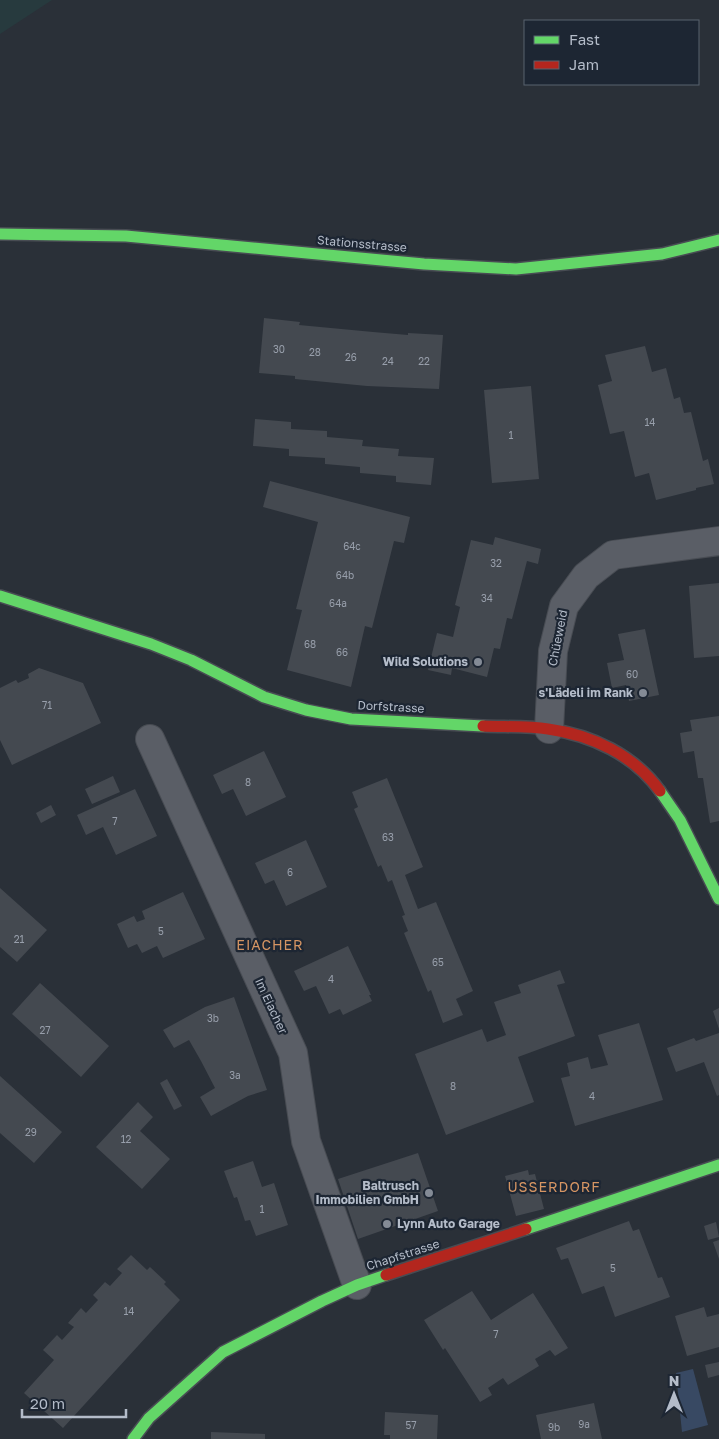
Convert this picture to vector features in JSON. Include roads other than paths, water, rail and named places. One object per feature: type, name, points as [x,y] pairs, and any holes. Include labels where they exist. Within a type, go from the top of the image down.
[{"type":"street","name":"Stationsstrasse","points":[[0,234],[126,236],[424,264],[516,269],[662,254],[719,240]]},
{"type":"street","name":"Chüeweid","points":[[549,729],[553,651],[564,606],[586,576],[613,554],[719,541]]},
{"type":"street","name":"Dorfstrasse","points":[[0,596],[151,644],[191,660],[264,697],[306,710],[351,719],[549,729],[597,741],[623,756],[650,778],[680,820],[719,899]]},
{"type":"street","name":"Im Eiacher","points":[[150,739],[293,1053],[306,1141],[357,1285]]},
{"type":"street","name":"Chapfstrasse","points":[[133,1439],[149,1418],[223,1352],[322,1301],[357,1285],[719,1165]]},
{"type":"water","points":[[693,1369],[708,1425],[682,1432],[676,1373]]},
{"type":"place","name":"Wild Solutions","points":[[478,662]]},
{"type":"place","name":"s'Lädeli im Rank","points":[[643,693]]},
{"type":"place","name":"Baltrusch Immobilien GmbH","points":[[429,1193]]},
{"type":"place","name":"Lynn Auto Garage","points":[[387,1224]]},
{"type":"district","name":"EIACHER","points":[[270,945]]},
{"type":"district","name":"USSERDORF","points":[[554,1187]]}]
